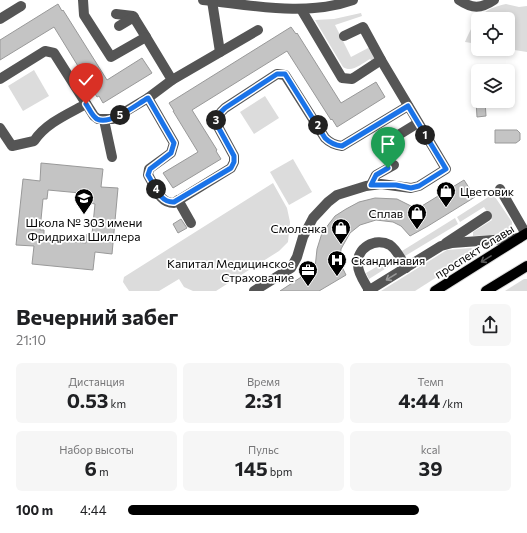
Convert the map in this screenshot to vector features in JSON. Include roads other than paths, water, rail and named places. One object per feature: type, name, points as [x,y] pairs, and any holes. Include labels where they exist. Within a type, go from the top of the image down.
[{"type":"main road","name":"проспект Славы","points":[[435,291],[524,235]]},
{"type":"main road","points":[[486,291],[527,266]]},
{"type":"street","points":[[83,0],[84,14],[111,57],[146,37]]},
{"type":"street","points":[[220,52],[207,0],[301,9],[335,6],[353,0]]},
{"type":"street","points":[[459,0],[477,8],[483,7],[494,0]]},
{"type":"street","points":[[0,19],[21,6]]},
{"type":"street","points":[[301,9],[342,78],[352,78],[381,60]]},
{"type":"street","points":[[116,14],[134,17],[172,80]]},
{"type":"street","points":[[119,26],[134,17]]},
{"type":"street","points":[[257,290],[291,268],[307,229],[317,214],[337,195],[371,185],[396,185],[411,188],[419,186],[446,169],[363,27],[344,36]]},
{"type":"street","points":[[0,79],[46,51],[54,53],[94,116],[98,119],[104,120],[113,119],[148,98],[172,80],[258,30]]},
{"type":"street","points":[[148,98],[174,143],[171,153],[150,169],[148,175],[163,200],[168,203],[178,200],[231,168],[234,162],[234,156],[216,123],[217,119],[225,108],[277,74],[285,74],[325,138],[330,143],[335,145],[342,146],[408,106]]},
{"type":"street","points":[[0,128],[12,146],[34,141],[40,132],[48,126],[86,104]]},
{"type":"street","points":[[104,120],[112,157]]},
{"type":"street","points":[[400,134],[418,123]]},
{"type":"street","points":[[371,185],[376,175],[394,165]]},
{"type":"street","points":[[441,246],[452,243],[524,235],[500,189]]},
{"type":"street","points":[[178,200],[191,223]]},
{"type":"street","points":[[406,268],[396,250],[384,243],[370,244],[360,253],[358,266],[369,291],[406,268],[441,246],[487,216]]},
{"type":"place","name":"Цветовик","points":[[446,208]]},
{"type":"place","name":"Школа № 303 имени Фридриха Шиллера","points":[[84,215]]},
{"type":"place","name":"Сплав","points":[[417,230]]},
{"type":"place","name":"Смоленка","points":[[341,245]]},
{"type":"place","name":"Скандинавия","points":[[337,277]]},
{"type":"place","name":"Капитал Медицинское Страхование","points":[[308,287]]}]
